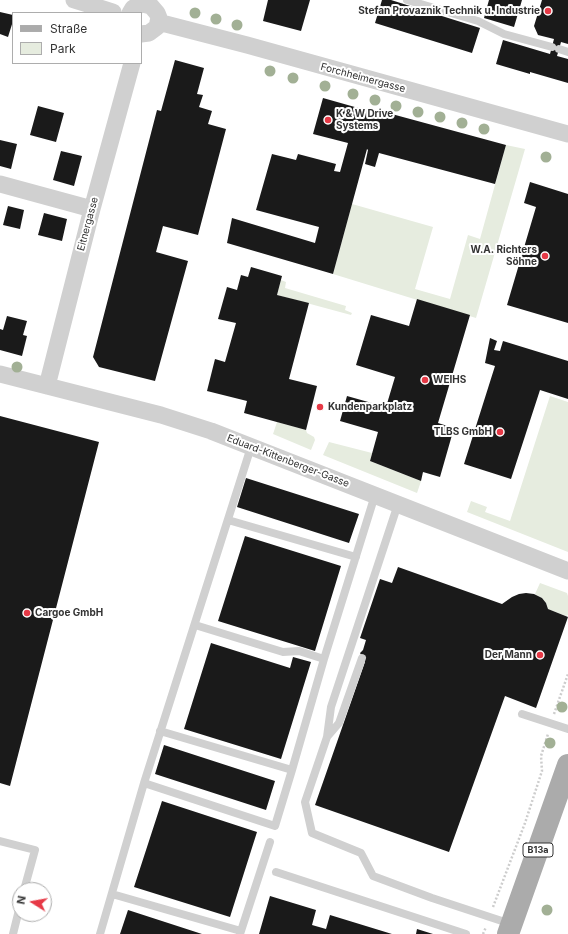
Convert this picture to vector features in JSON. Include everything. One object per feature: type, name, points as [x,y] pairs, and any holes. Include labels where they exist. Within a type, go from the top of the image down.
[{"type":"main road","name":"B13a","points":[[510,929],[568,765]]},
{"type":"street","points":[[74,0],[122,12],[148,2],[155,9],[159,18],[154,31],[145,35],[142,34]]},
{"type":"street","name":"Forchheimergasse","points":[[158,22],[568,134]]},
{"type":"street","name":"Eitnergasse","points":[[47,386],[92,209],[132,64]]},
{"type":"street","points":[[0,184],[92,209]]},
{"type":"street","name":"Eduard-Kittenberger-Gasse","points":[[0,374],[160,415],[211,431],[568,571]]},
{"type":"lane","points":[[407,0],[478,21],[504,34],[568,52]]},
{"type":"lane","points":[[100,934],[160,731],[252,447]]},
{"type":"lane","points":[[144,783],[275,826],[324,659],[375,495]]},
{"type":"lane","points":[[398,504],[331,707],[327,737],[305,802],[312,833],[361,853],[373,876],[490,917],[510,929]]},
{"type":"lane","points":[[228,520],[356,557]]},
{"type":"lane","points":[[194,624],[283,652],[299,651],[324,659]]},
{"type":"lane","points":[[327,737],[339,723],[362,658]]},
{"type":"lane","points":[[522,714],[568,729]]},
{"type":"lane","points":[[160,731],[292,770]]},
{"type":"lane","points":[[0,841],[35,850],[26,882]]},
{"type":"lane","points":[[112,894],[241,933],[270,842]]},
{"type":"lane","points":[[276,872],[466,934]]},
{"type":"lane","points":[[13,934],[16,922]]},
{"type":"path","points":[[483,934],[525,823],[542,771],[541,756],[568,674]]},
{"type":"green space","points":[[506,145],[525,149],[476,318],[333,274],[352,204],[433,227],[415,289],[450,299],[468,235],[480,239]]},
{"type":"green space","points":[[281,280],[286,282],[285,288],[346,306],[345,310],[352,313],[351,315],[277,295]]},
{"type":"green space","points":[[550,396],[568,402],[568,552],[467,512],[471,501],[487,507],[485,512],[510,521]]},
{"type":"green space","points":[[277,422],[306,430],[307,433],[314,437],[315,440],[311,450],[273,434]]},
{"type":"green space","points":[[329,442],[372,453],[370,461],[421,481],[417,493],[323,455]]},
{"type":"green space","points":[[540,583],[567,593],[568,615],[566,616],[548,609],[542,598],[535,594]]},
{"type":"building","points":[[268,0],[310,0],[301,31],[263,21]]},
{"type":"building","points":[[382,0],[391,0],[480,28],[472,53],[375,23]]},
{"type":"building","points":[[489,0],[522,0],[514,27],[484,18]]},
{"type":"building","points":[[542,0],[568,0],[568,44],[561,42],[557,56],[568,59],[568,83],[496,64],[503,40],[550,54],[554,39],[538,35],[534,26]]},
{"type":"building","points":[[0,12],[12,15],[12,24],[8,37],[0,34]]},
{"type":"building","points":[[175,60],[204,68],[197,94],[203,95],[199,107],[212,111],[208,124],[226,129],[198,235],[163,226],[156,252],[188,261],[155,381],[99,367],[93,357],[157,110],[161,111]]},
{"type":"building","points":[[323,98],[376,113],[377,110],[506,145],[495,184],[379,153],[375,167],[365,164],[367,149],[333,274],[227,243],[232,218],[315,243],[319,227],[256,210],[272,154],[296,160],[298,154],[336,164],[334,171],[340,172],[348,143],[313,134]]},
{"type":"building","points":[[38,106],[64,113],[56,142],[30,135]]},
{"type":"building","points":[[0,140],[17,144],[11,169],[0,166]]},
{"type":"building","points":[[61,151],[82,156],[74,186],[53,180]]},
{"type":"building","name":"W.A. Richters Söhne","points":[[530,182],[568,194],[568,323],[507,305],[536,207],[524,203]]},
{"type":"building","points":[[8,206],[24,210],[20,229],[3,225]]},
{"type":"building","points":[[44,213],[67,219],[62,241],[38,235]]},
{"type":"building","points":[[251,267],[282,276],[277,295],[309,303],[289,379],[317,386],[306,430],[244,413],[247,401],[207,391],[215,359],[225,362],[236,323],[218,319],[227,287],[237,290],[241,275],[248,277]]},
{"type":"building","points":[[417,299],[470,315],[438,423],[454,428],[440,477],[423,472],[421,481],[370,461],[378,432],[340,421],[347,396],[386,407],[395,377],[356,365],[371,315],[409,326]]},
{"type":"building","points":[[7,316],[27,321],[23,335],[27,336],[22,356],[0,350],[0,329],[3,330]]},
{"type":"building","name":"TLBS GmbH","points":[[490,338],[497,341],[494,350],[500,351],[503,341],[568,361],[568,399],[540,390],[511,479],[464,464],[495,366],[485,363]]},
{"type":"building","name":"Cargoe GmbH","points":[[0,416],[99,442],[10,786],[0,783]]},
{"type":"building","points":[[246,478],[359,514],[349,543],[237,507]]},
{"type":"building","points":[[245,536],[341,566],[315,651],[218,621]]},
{"type":"building","name":"Der Mann","points":[[398,567],[502,604],[519,594],[534,594],[542,598],[548,609],[568,617],[536,708],[505,696],[449,852],[315,805],[365,662],[360,653],[363,650],[366,640],[360,638],[380,579],[392,583]]},
{"type":"building","points":[[211,643],[290,668],[293,657],[311,662],[281,759],[184,729]]},
{"type":"building","points":[[164,745],[275,781],[266,810],[155,774]]},
{"type":"building","points":[[162,801],[257,832],[230,917],[134,887]]},
{"type":"building","points":[[270,896],[316,910],[312,925],[326,929],[330,915],[392,934],[259,934]]},
{"type":"building","points":[[128,910],[202,934],[120,934]]},
{"type":"building","points":[[417,929],[433,934],[416,934]]},
{"type":"place","name":"Stefan Provaznik Technik u. Industrie","points":[[548,11]]},
{"type":"place","name":"K & W Drive Systems","points":[[328,120]]},
{"type":"place","name":"W.A. Richters Söhne","points":[[545,256]]},
{"type":"place","name":"WEIHS","points":[[425,380]]},
{"type":"place","name":"Kundenparkplatz","points":[[320,407]]},
{"type":"place","name":"TLBS GmbH","points":[[500,432]]},
{"type":"place","name":"Cargoe GmbH","points":[[27,613]]},
{"type":"place","name":"Der Mann","points":[[540,655]]}]
